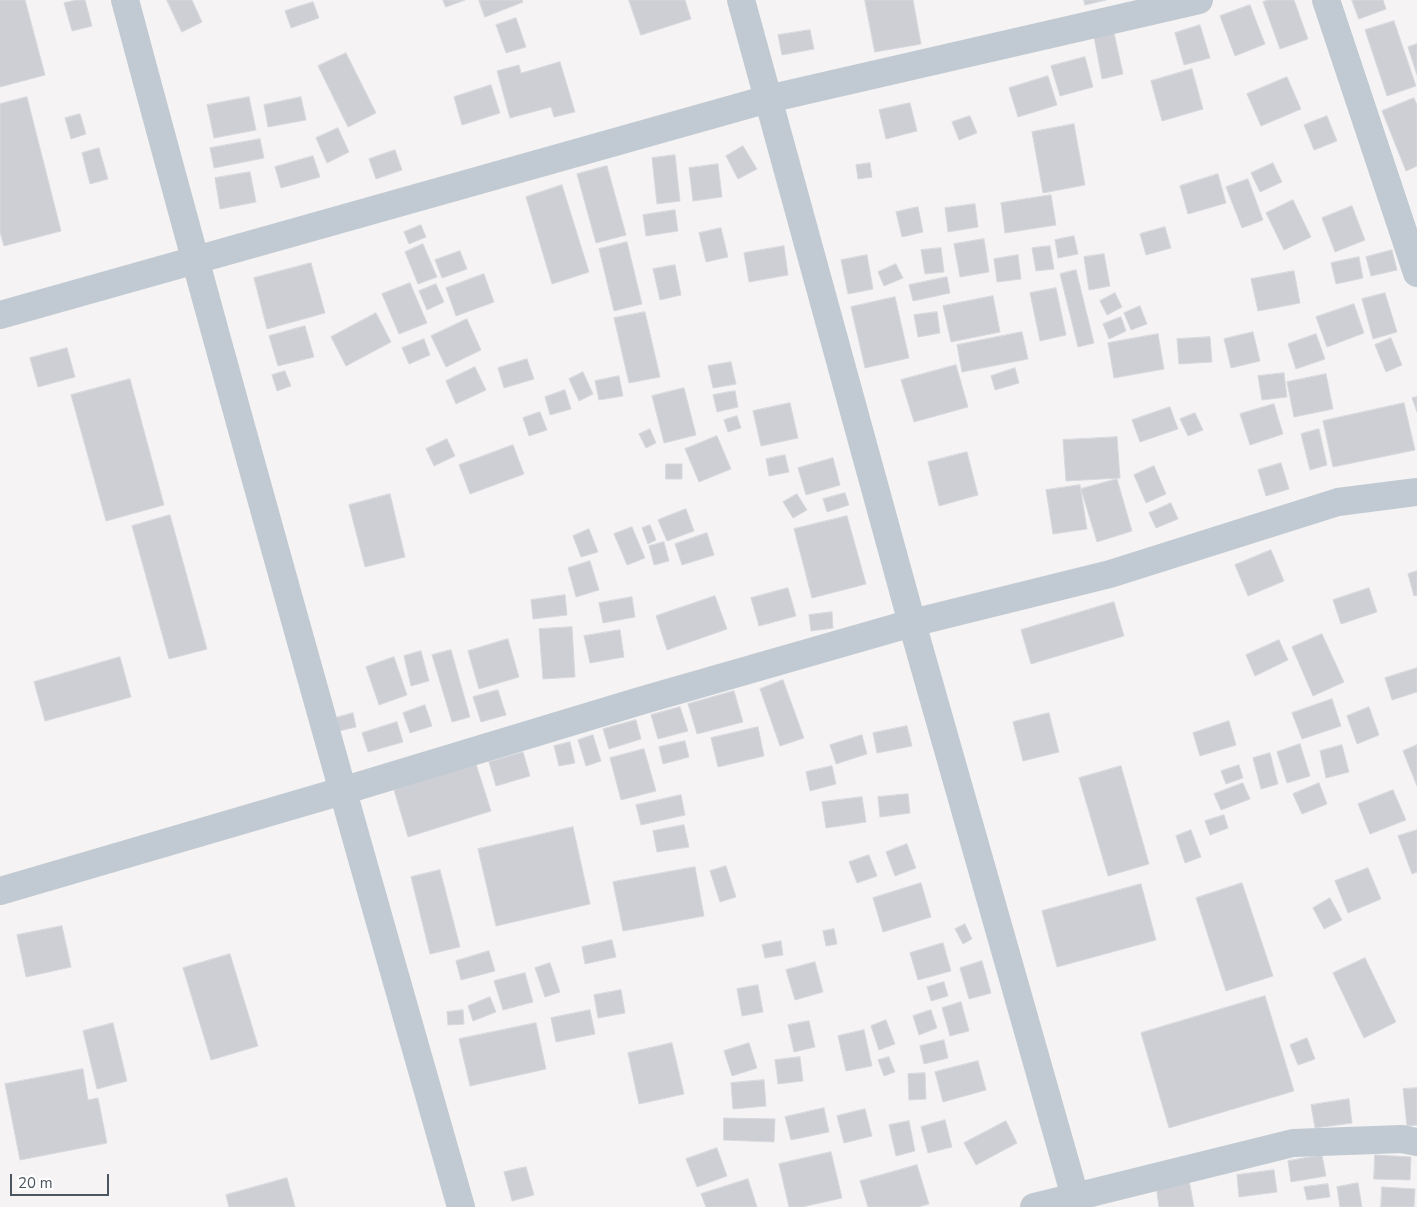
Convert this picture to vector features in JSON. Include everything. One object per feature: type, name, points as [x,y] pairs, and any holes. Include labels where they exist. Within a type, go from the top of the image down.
[{"type":"street","points":[[125,0],[194,260],[342,791],[461,1207]]},
{"type":"street","points":[[741,0],[912,622],[1076,1202]]},
{"type":"street","points":[[0,315],[768,99],[1199,0]]},
{"type":"street","points":[[1326,0],[1417,273]]},
{"type":"street","points":[[0,891],[912,622],[1110,574],[1338,502],[1417,492]]},
{"type":"street","points":[[1034,1207],[1076,1202],[1292,1143],[1402,1139],[1417,1142]]},
{"type":"building","points":[[0,0],[25,0],[45,75],[0,87]]},
{"type":"building","points":[[85,0],[92,26],[72,31],[64,3]]},
{"type":"building","points":[[167,0],[192,0],[202,22],[182,32]]},
{"type":"building","points":[[443,0],[465,0],[446,7]]},
{"type":"building","points":[[479,0],[522,0],[523,2],[485,17]]},
{"type":"building","points":[[629,0],[685,0],[691,19],[641,35]]},
{"type":"building","points":[[865,0],[913,0],[921,44],[875,52]]},
{"type":"building","points":[[1084,0],[1106,0],[1085,5]]},
{"type":"building","points":[[1268,0],[1294,0],[1308,39],[1280,49],[1263,2]]},
{"type":"building","points":[[1352,0],[1383,0],[1386,9],[1359,19]]},
{"type":"building","points":[[313,2],[319,18],[291,28],[285,11]]},
{"type":"building","points":[[1250,5],[1265,44],[1235,56],[1220,16]]},
{"type":"building","points":[[516,18],[526,47],[506,53],[496,25]]},
{"type":"building","points":[[1394,21],[1416,86],[1387,96],[1365,30]]},
{"type":"building","points":[[1200,25],[1210,58],[1184,65],[1175,33]]},
{"type":"building","points":[[810,30],[814,49],[782,55],[778,35]]},
{"type":"building","points":[[1114,33],[1123,74],[1102,79],[1094,37]]},
{"type":"building","points":[[1417,44],[1417,75],[1408,47]]},
{"type":"building","points":[[346,53],[376,113],[348,127],[318,66]]},
{"type":"building","points":[[1085,57],[1093,87],[1060,96],[1051,66]]},
{"type":"building","points":[[560,62],[575,112],[554,117],[551,107],[510,118],[497,71],[519,65],[521,73]]},
{"type":"building","points":[[1192,69],[1203,109],[1162,121],[1151,81]]},
{"type":"building","points":[[1048,76],[1057,105],[1018,117],[1009,88]]},
{"type":"building","points":[[1287,77],[1301,109],[1261,126],[1247,94]]},
{"type":"building","points":[[491,85],[500,113],[462,125],[454,97]]},
{"type":"building","points":[[27,97],[61,231],[4,246],[0,232],[0,104]]},
{"type":"building","points":[[249,97],[256,130],[214,138],[207,105]]},
{"type":"building","points":[[301,97],[306,120],[268,127],[264,105]]},
{"type":"building","points":[[1414,98],[1417,105],[1417,166],[1406,171],[1382,111]]},
{"type":"building","points":[[910,103],[917,131],[886,139],[879,110]]},
{"type":"building","points":[[80,114],[86,134],[71,139],[65,118]]},
{"type":"building","points":[[970,116],[977,133],[959,140],[952,122]]},
{"type":"building","points":[[1327,116],[1337,141],[1314,150],[1304,125]]},
{"type":"building","points":[[1074,124],[1085,185],[1043,193],[1032,132]]},
{"type":"building","points":[[338,128],[349,152],[327,163],[316,138]]},
{"type":"building","points":[[260,139],[264,158],[214,168],[210,148]]},
{"type":"building","points":[[743,146],[757,169],[738,179],[726,156]]},
{"type":"building","points":[[99,148],[108,179],[90,184],[82,153]]},
{"type":"building","points":[[395,150],[402,170],[376,179],[369,159]]},
{"type":"building","points":[[675,155],[680,201],[657,204],[652,158]]},
{"type":"building","points":[[313,156],[320,177],[281,188],[275,167]]},
{"type":"building","points":[[870,163],[872,177],[858,179],[856,165]]},
{"type":"building","points":[[1273,163],[1282,182],[1260,192],[1251,173]]},
{"type":"building","points":[[718,164],[722,197],[693,201],[689,168]]},
{"type":"building","points":[[607,166],[626,235],[596,243],[577,174]]},
{"type":"building","points":[[250,172],[256,202],[220,209],[215,178]]},
{"type":"building","points":[[1218,174],[1226,203],[1188,214],[1180,186]]},
{"type":"building","points":[[1248,179],[1263,220],[1242,228],[1226,187]]},
{"type":"building","points":[[562,185],[589,272],[552,284],[526,197]]},
{"type":"building","points":[[1051,195],[1056,225],[1005,233],[1001,203]]},
{"type":"building","points":[[1293,200],[1311,237],[1284,250],[1266,213]]},
{"type":"building","points":[[975,204],[978,227],[948,232],[945,208]]},
{"type":"building","points":[[1352,206],[1365,240],[1335,252],[1322,218]]},
{"type":"building","points":[[918,207],[923,232],[902,237],[896,212]]},
{"type":"building","points":[[675,210],[678,231],[646,236],[643,215]]},
{"type":"building","points":[[421,225],[426,237],[409,244],[404,232]]},
{"type":"building","points":[[1165,227],[1171,248],[1146,255],[1140,234]]},
{"type":"building","points":[[721,228],[728,257],[706,262],[699,233]]},
{"type":"building","points":[[1074,236],[1078,254],[1058,258],[1055,240]]},
{"type":"building","points":[[984,239],[989,272],[960,277],[954,244]]},
{"type":"building","points":[[627,242],[642,304],[614,311],[599,249]]},
{"type":"building","points":[[423,244],[437,277],[418,284],[405,252]]},
{"type":"building","points":[[784,246],[788,275],[749,282],[744,253]]},
{"type":"building","points":[[1050,246],[1054,269],[1036,271],[1032,248]]},
{"type":"building","points":[[941,248],[944,272],[925,274],[921,250]]},
{"type":"building","points":[[1392,250],[1397,270],[1371,276],[1366,257]]},
{"type":"building","points":[[460,251],[467,269],[442,278],[435,260]]},
{"type":"building","points":[[1104,254],[1110,286],[1089,290],[1084,257]]},
{"type":"building","points":[[867,255],[873,289],[848,294],[841,260]]},
{"type":"building","points":[[1018,255],[1021,279],[997,282],[994,259]]},
{"type":"building","points":[[1359,257],[1363,278],[1336,284],[1331,263]]},
{"type":"building","points":[[311,263],[325,313],[267,329],[254,278]]},
{"type":"building","points":[[896,264],[903,278],[884,286],[878,272]]},
{"type":"building","points":[[675,265],[681,295],[660,300],[653,269]]},
{"type":"building","points":[[1076,270],[1094,343],[1078,347],[1060,274]]},
{"type":"building","points":[[1294,271],[1300,303],[1258,311],[1251,279]]},
{"type":"building","points":[[484,274],[494,302],[456,316],[446,288]]},
{"type":"building","points":[[947,277],[950,293],[913,301],[909,285]]},
{"type":"building","points":[[410,283],[427,323],[399,334],[382,294]]},
{"type":"building","points":[[436,284],[444,302],[427,310],[419,291]]},
{"type":"building","points":[[1056,288],[1066,335],[1040,341],[1030,293]]},
{"type":"building","points":[[1115,293],[1122,307],[1107,315],[1100,301]]},
{"type":"building","points":[[1385,293],[1397,332],[1373,339],[1362,299]]},
{"type":"building","points":[[993,296],[1000,332],[951,342],[943,306]]},
{"type":"building","points":[[895,297],[909,358],[865,368],[851,307]]},
{"type":"building","points":[[1354,304],[1364,333],[1327,347],[1316,317]]},
{"type":"building","points":[[1140,306],[1147,324],[1131,330],[1124,313]]},
{"type":"building","points":[[645,312],[660,377],[629,383],[614,318]]},
{"type":"building","points":[[937,312],[940,333],[918,337],[914,315]]},
{"type":"building","points":[[376,313],[391,342],[346,366],[331,337]]},
{"type":"building","points":[[1121,317],[1126,331],[1109,339],[1103,324]]},
{"type":"building","points":[[467,319],[481,350],[446,367],[431,336]]},
{"type":"building","points":[[305,326],[314,357],[278,366],[269,336]]},
{"type":"building","points":[[1022,332],[1028,359],[962,372],[957,345]]},
{"type":"building","points":[[1253,332],[1260,361],[1231,368],[1224,339]]},
{"type":"building","points":[[1158,334],[1164,369],[1114,378],[1108,343]]},
{"type":"building","points":[[1316,334],[1325,359],[1296,369],[1288,344]]},
{"type":"building","points":[[1210,337],[1212,362],[1179,364],[1177,339]]},
{"type":"building","points":[[1391,338],[1402,365],[1386,372],[1375,345]]},
{"type":"building","points":[[424,339],[430,355],[409,364],[402,348]]},
{"type":"building","points":[[67,348],[75,377],[38,387],[30,358]]},
{"type":"building","points":[[527,359],[534,379],[504,388],[498,368]]},
{"type":"building","points":[[731,362],[736,384],[713,388],[708,366]]},
{"type":"building","points":[[956,365],[968,407],[914,422],[901,380]]},
{"type":"building","points":[[475,367],[486,390],[456,404],[446,381]]},
{"type":"building","points":[[1015,368],[1019,383],[995,390],[991,376]]},
{"type":"building","points":[[285,371],[291,386],[277,391],[272,375]]},
{"type":"building","points":[[583,372],[593,394],[579,401],[569,379]]},
{"type":"building","points":[[1284,373],[1287,397],[1262,400],[1258,376]]},
{"type":"building","points":[[1326,374],[1333,409],[1294,417],[1287,382]]},
{"type":"building","points":[[619,376],[623,396],[599,400],[595,381]]},
{"type":"building","points":[[130,379],[164,505],[106,521],[71,395]]},
{"type":"building","points":[[684,388],[696,435],[664,443],[652,396]]},
{"type":"building","points":[[565,390],[571,409],[550,415],[545,397]]},
{"type":"building","points":[[735,391],[738,407],[717,412],[713,395]]},
{"type":"building","points":[[1417,397],[1417,412],[1412,398]]},
{"type":"building","points":[[790,403],[798,438],[761,446],[753,411]]},
{"type":"building","points":[[1404,403],[1415,450],[1333,467],[1323,421]]},
{"type":"building","points":[[1274,404],[1283,434],[1250,445],[1240,414]]},
{"type":"building","points":[[1170,407],[1178,429],[1140,442],[1132,420]]},
{"type":"building","points":[[540,412],[547,430],[529,436],[523,418]]},
{"type":"building","points":[[1195,413],[1203,430],[1188,436],[1180,419]]},
{"type":"building","points":[[737,416],[741,428],[728,432],[724,420]]},
{"type":"building","points":[[650,429],[656,443],[646,448],[639,434]]},
{"type":"building","points":[[1319,429],[1327,465],[1310,470],[1301,434]]},
{"type":"building","points":[[717,436],[731,469],[699,482],[685,449]]},
{"type":"building","points":[[1117,437],[1120,478],[1066,481],[1063,440]]},
{"type":"building","points":[[447,439],[455,456],[434,466],[426,449]]},
{"type":"building","points":[[513,445],[524,474],[470,494],[459,465]]},
{"type":"building","points":[[967,452],[978,495],[939,506],[928,462]]},
{"type":"building","points":[[785,455],[789,472],[769,476],[766,459]]},
{"type":"building","points":[[833,458],[840,485],[806,495],[798,468]]},
{"type":"building","points":[[1281,463],[1289,489],[1266,496],[1258,470]]},
{"type":"building","points":[[666,464],[682,464],[682,479],[666,479]]},
{"type":"building","points":[[1154,466],[1166,494],[1146,503],[1134,475]]},
{"type":"building","points":[[1117,479],[1132,531],[1097,542],[1081,489]]},
{"type":"building","points":[[1080,485],[1087,529],[1053,534],[1046,490]]},
{"type":"building","points":[[845,493],[849,505],[827,512],[823,499]]},
{"type":"building","points":[[390,494],[405,557],[365,567],[349,505]]},
{"type":"building","points":[[797,494],[807,510],[793,518],[783,502]]},
{"type":"building","points":[[1171,503],[1178,519],[1156,528],[1149,513]]},
{"type":"building","points":[[686,509],[694,531],[667,541],[658,520]]},
{"type":"building","points":[[170,515],[207,649],[169,659],[132,526]]},
{"type":"building","points":[[847,516],[866,584],[812,598],[794,529]]},
{"type":"building","points":[[650,525],[656,540],[648,544],[642,528]]},
{"type":"building","points":[[632,527],[645,558],[627,565],[614,534]]},
{"type":"building","points":[[589,529],[598,552],[581,557],[573,536]]},
{"type":"building","points":[[707,533],[714,555],[682,565],[675,544]]},
{"type":"building","points":[[664,542],[669,561],[654,565],[649,546]]},
{"type":"building","points":[[1271,550],[1284,581],[1248,596],[1235,565]]},
{"type":"building","points":[[590,561],[599,590],[576,597],[568,568]]},
{"type":"building","points":[[1417,571],[1417,595],[1414,596],[1408,574]]},
{"type":"building","points":[[788,588],[796,616],[759,626],[751,598]]},
{"type":"building","points":[[1369,588],[1377,612],[1341,624],[1333,600]]},
{"type":"building","points":[[565,595],[567,615],[533,619],[531,600]]},
{"type":"building","points":[[715,596],[727,629],[667,650],[656,616]]},
{"type":"building","points":[[632,597],[635,617],[603,623],[599,603]]},
{"type":"building","points":[[1114,602],[1124,636],[1031,664],[1021,630]]},
{"type":"building","points":[[832,612],[833,628],[811,631],[809,615]]},
{"type":"building","points":[[572,627],[575,677],[543,679],[539,629]]},
{"type":"building","points":[[620,630],[624,657],[590,663],[584,636]]},
{"type":"building","points":[[1322,634],[1344,682],[1313,696],[1292,647]]},
{"type":"building","points":[[508,639],[519,677],[479,689],[468,651]]},
{"type":"building","points":[[1279,640],[1288,660],[1255,676],[1246,655]]},
{"type":"building","points":[[451,650],[470,717],[452,722],[432,655]]},
{"type":"building","points":[[421,651],[429,681],[411,686],[404,656]]},
{"type":"building","points":[[120,657],[131,697],[45,721],[34,682]]},
{"type":"building","points":[[394,657],[407,695],[379,705],[366,667]]},
{"type":"building","points":[[1417,668],[1417,692],[1392,700],[1385,678]]},
{"type":"building","points":[[783,680],[804,738],[780,746],[760,689]]},
{"type":"building","points":[[498,690],[506,715],[481,722],[473,697]]},
{"type":"building","points":[[734,691],[743,722],[697,734],[688,704]]},
{"type":"building","points":[[1332,699],[1341,726],[1302,739],[1292,713]]},
{"type":"building","points":[[425,705],[432,726],[410,733],[403,713]]},
{"type":"building","points":[[680,707],[688,731],[658,739],[651,715]]},
{"type":"building","points":[[1369,707],[1379,735],[1357,744],[1347,716]]},
{"type":"building","points":[[353,713],[356,727],[339,731],[335,718]]},
{"type":"building","points":[[1049,713],[1059,752],[1023,761],[1013,722]]},
{"type":"building","points":[[636,720],[641,739],[609,749],[603,729]]},
{"type":"building","points":[[1229,721],[1236,745],[1200,756],[1193,733]]},
{"type":"building","points":[[397,722],[403,742],[368,752],[362,733]]},
{"type":"building","points":[[907,726],[912,746],[877,753],[873,733]]},
{"type":"building","points":[[758,727],[764,756],[718,767],[711,738]]},
{"type":"building","points":[[593,735],[601,761],[586,766],[578,740]]},
{"type":"building","points":[[862,735],[867,754],[836,764],[830,745]]},
{"type":"building","points":[[685,741],[689,757],[663,764],[659,747]]},
{"type":"building","points":[[570,742],[575,763],[559,766],[554,746]]},
{"type":"building","points":[[1300,744],[1310,776],[1287,783],[1277,752]]},
{"type":"building","points":[[1342,745],[1349,772],[1326,778],[1320,751]]},
{"type":"building","points":[[1417,745],[1417,786],[1403,751]]},
{"type":"building","points":[[644,749],[656,791],[621,800],[610,758]]},
{"type":"building","points":[[523,752],[530,776],[496,786],[489,762]]},
{"type":"building","points":[[1270,753],[1278,784],[1261,789],[1253,758]]},
{"type":"building","points":[[476,764],[491,811],[408,837],[394,790]]},
{"type":"building","points":[[1239,765],[1243,778],[1226,784],[1221,771]]},
{"type":"building","points":[[832,766],[836,784],[810,791],[806,772]]},
{"type":"building","points":[[1121,766],[1149,864],[1108,876],[1079,778]]},
{"type":"building","points":[[1243,783],[1250,799],[1221,810],[1214,794]]},
{"type":"building","points":[[1319,783],[1327,804],[1302,814],[1293,794]]},
{"type":"building","points":[[1393,790],[1406,820],[1370,834],[1358,804]]},
{"type":"building","points":[[908,794],[910,813],[880,817],[878,797]]},
{"type":"building","points":[[681,795],[685,815],[641,825],[636,805]]},
{"type":"building","points":[[862,797],[866,822],[826,828],[822,802]]},
{"type":"building","points":[[1224,815],[1228,828],[1210,835],[1205,821]]},
{"type":"building","points":[[684,825],[689,847],[657,852],[653,831]]},
{"type":"building","points":[[573,827],[590,904],[496,926],[478,849]]},
{"type":"building","points":[[1191,830],[1201,857],[1185,863],[1176,836]]},
{"type":"building","points":[[1417,830],[1417,872],[1412,874],[1398,836]]},
{"type":"building","points":[[907,844],[916,868],[895,876],[886,852]]},
{"type":"building","points":[[869,855],[877,876],[857,883],[849,862]]},
{"type":"building","points":[[726,866],[736,897],[720,902],[710,871]]},
{"type":"building","points":[[695,867],[704,916],[623,931],[613,882]]},
{"type":"building","points":[[1368,868],[1381,899],[1348,913],[1335,881]]},
{"type":"building","points":[[440,870],[460,947],[430,954],[411,877]]},
{"type":"building","points":[[921,883],[931,917],[883,932],[873,898]]},
{"type":"building","points":[[1242,883],[1273,976],[1226,991],[1196,898]]},
{"type":"building","points":[[1141,884],[1156,940],[1057,967],[1042,911]]},
{"type":"building","points":[[1330,898],[1342,920],[1324,929],[1313,908]]},
{"type":"building","points":[[965,924],[972,939],[963,944],[955,929]]},
{"type":"building","points":[[62,926],[71,967],[26,977],[17,935]]},
{"type":"building","points":[[834,929],[837,944],[826,946],[823,931]]},
{"type":"building","points":[[612,940],[616,957],[585,964],[582,947]]},
{"type":"building","points":[[781,941],[783,955],[765,958],[762,945]]},
{"type":"building","points":[[943,943],[951,971],[918,980],[910,953]]},
{"type":"building","points":[[489,951],[495,971],[461,980],[456,961]]},
{"type":"building","points":[[230,954],[258,1046],[211,1060],[183,968]]},
{"type":"building","points":[[1365,958],[1396,1022],[1364,1038],[1333,973]]},
{"type":"building","points":[[982,961],[991,993],[969,999],[960,968]]},
{"type":"building","points":[[815,962],[823,992],[795,1000],[786,970]]},
{"type":"building","points":[[550,963],[560,992],[545,997],[535,968]]},
{"type":"building","points":[[525,973],[533,1002],[503,1010],[494,981]]},
{"type":"building","points":[[944,982],[948,996],[931,1001],[927,987]]},
{"type":"building","points":[[758,985],[763,1012],[742,1016],[737,989]]},
{"type":"building","points":[[621,990],[625,1013],[598,1018],[594,995]]},
{"type":"building","points":[[1265,996],[1294,1091],[1169,1128],[1141,1033]]},
{"type":"building","points":[[490,997],[496,1012],[473,1021],[468,1006]]},
{"type":"building","points":[[961,1002],[969,1031],[950,1036],[942,1008]]},
{"type":"building","points":[[463,1010],[464,1024],[448,1025],[447,1012]]},
{"type":"building","points":[[590,1010],[595,1034],[556,1042],[551,1018]]},
{"type":"building","points":[[931,1010],[937,1028],[919,1035],[913,1016]]},
{"type":"building","points":[[886,1020],[895,1044],[879,1050],[871,1026]]},
{"type":"building","points":[[809,1021],[815,1047],[794,1052],[788,1025]]},
{"type":"building","points":[[113,1023],[127,1081],[97,1089],[83,1031]]},
{"type":"building","points":[[536,1023],[546,1069],[470,1086],[459,1039]]},
{"type":"building","points":[[864,1030],[872,1066],[846,1071],[838,1036]]},
{"type":"building","points":[[1307,1038],[1315,1059],[1298,1065],[1290,1045]]},
{"type":"building","points":[[944,1040],[948,1058],[924,1064],[920,1046]]},
{"type":"building","points":[[672,1043],[684,1094],[639,1104],[628,1053]]},
{"type":"building","points":[[749,1043],[757,1068],[732,1076],[724,1051]]},
{"type":"building","points":[[800,1057],[803,1081],[778,1084],[775,1060]]},
{"type":"building","points":[[889,1057],[895,1072],[884,1076],[878,1060]]},
{"type":"building","points":[[978,1061],[986,1090],[943,1102],[935,1072]]},
{"type":"building","points":[[83,1069],[88,1100],[98,1098],[107,1143],[20,1160],[5,1084]]},
{"type":"building","points":[[925,1073],[926,1099],[909,1100],[908,1074]]},
{"type":"building","points":[[764,1080],[766,1106],[733,1109],[731,1083]]},
{"type":"building","points":[[1417,1088],[1417,1125],[1407,1126],[1403,1089]]},
{"type":"building","points":[[1349,1099],[1352,1123],[1315,1128],[1311,1105]]},
{"type":"building","points":[[824,1108],[829,1132],[791,1140],[785,1117]]},
{"type":"building","points":[[865,1109],[872,1136],[844,1143],[837,1116]]},
{"type":"building","points":[[724,1118],[775,1119],[774,1142],[724,1140]]},
{"type":"building","points":[[945,1120],[952,1147],[928,1153],[921,1127]]},
{"type":"building","points":[[909,1121],[915,1151],[896,1156],[889,1125]]},
{"type":"building","points":[[1006,1121],[1017,1143],[976,1165],[964,1143]]},
{"type":"building","points":[[717,1148],[727,1176],[697,1187],[686,1159]]},
{"type":"building","points":[[831,1152],[842,1198],[802,1207],[789,1207],[779,1164]]},
{"type":"building","points":[[1322,1155],[1326,1176],[1291,1182],[1288,1161]]},
{"type":"building","points":[[1375,1155],[1411,1157],[1410,1180],[1374,1179]]},
{"type":"building","points":[[917,1165],[929,1204],[918,1207],[868,1207],[860,1181]]},
{"type":"building","points":[[526,1167],[534,1195],[512,1201],[504,1172]]},
{"type":"building","points":[[1274,1170],[1277,1192],[1239,1197],[1237,1175]]},
{"type":"building","points":[[287,1178],[295,1207],[229,1207],[226,1195]]},
{"type":"building","points":[[748,1179],[757,1207],[706,1207],[701,1194]]},
{"type":"building","points":[[1189,1180],[1194,1207],[1159,1207],[1156,1185]]},
{"type":"building","points":[[1358,1183],[1362,1207],[1340,1207],[1337,1187]]},
{"type":"building","points":[[1328,1184],[1330,1197],[1307,1200],[1304,1187]]},
{"type":"building","points":[[1382,1187],[1415,1189],[1414,1207],[1381,1207]]}]
